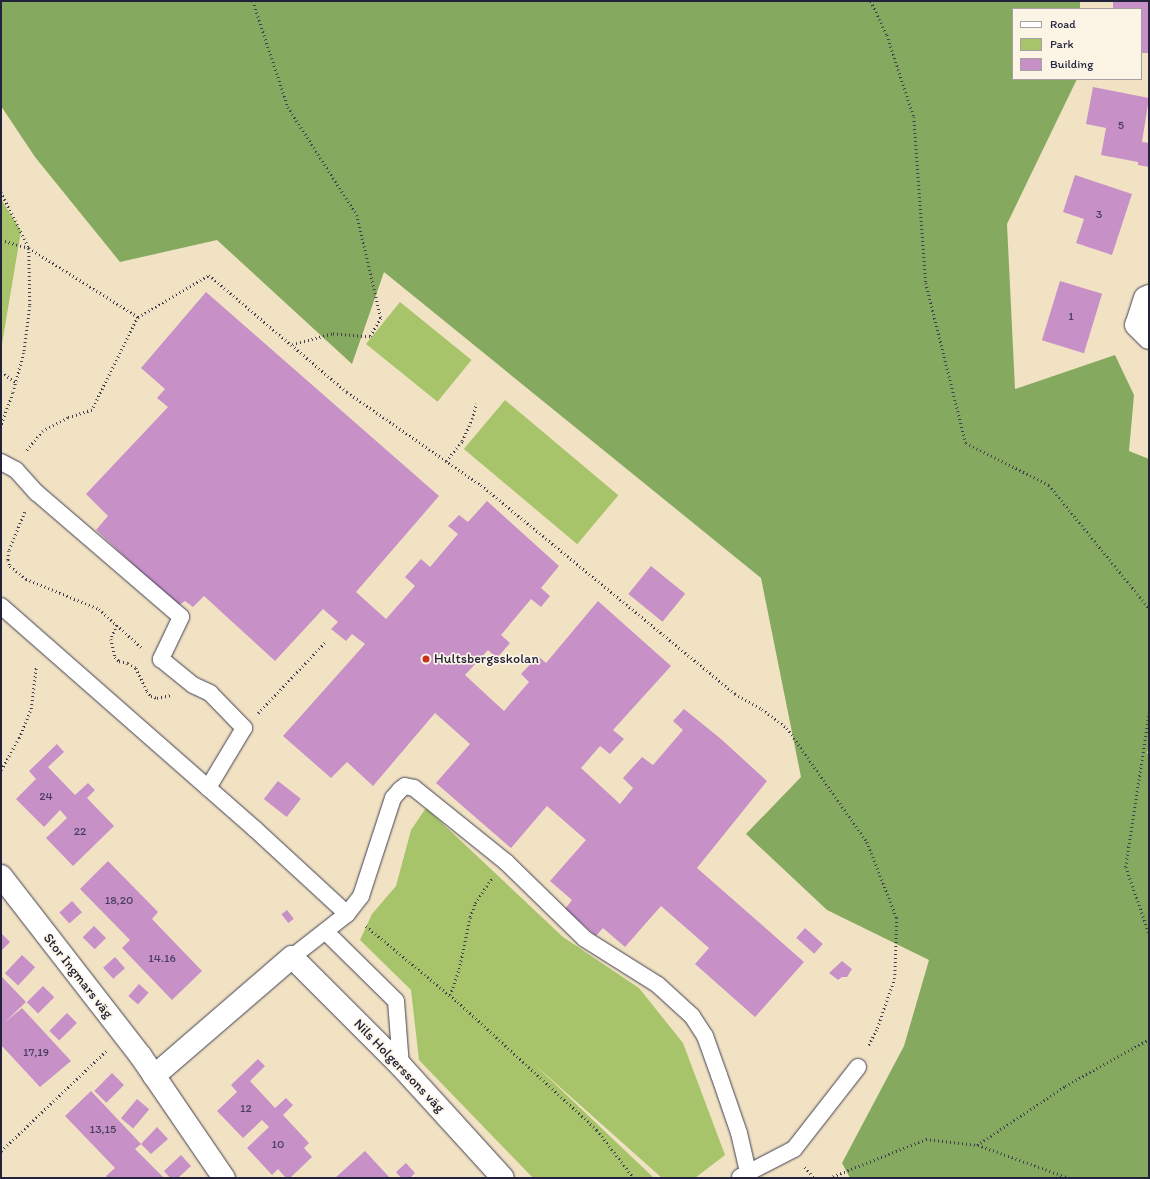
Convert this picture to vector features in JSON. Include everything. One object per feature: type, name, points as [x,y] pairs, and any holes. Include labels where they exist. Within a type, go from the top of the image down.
[{"type":"street","points":[[1149,296],[1145,298],[1136,325],[1149,338]]},
{"type":"street","name":"Stor Ingmars väg","points":[[1,876],[123,1034],[154,1076],[224,1178]]},
{"type":"street","points":[[154,1076],[292,957]]},
{"type":"street","name":"Nils Holgerssons väg","points":[[292,957],[401,1066],[503,1178]]},
{"type":"lane","points":[[7,466],[178,612],[181,617],[161,660],[193,685],[210,693],[244,728],[208,788]]},
{"type":"lane","points":[[1,606],[208,788],[347,914]]},
{"type":"lane","points":[[292,957],[326,932],[347,914],[361,896],[393,798],[405,786],[414,788],[506,862],[585,939],[658,985],[692,1016],[705,1036],[720,1075],[739,1133],[743,1175],[794,1149],[858,1068]]},
{"type":"lane","points":[[326,932],[396,1000],[401,1066]]},
{"type":"path","points":[[253,1],[288,107],[357,215],[381,318],[370,337],[332,334],[292,345]]},
{"type":"path","points":[[871,1],[887,35],[914,117],[926,283],[966,443],[1049,485],[1149,608]]},
{"type":"path","points":[[1,192],[29,248],[30,306],[28,332],[16,382],[1,426]]},
{"type":"path","points":[[1,240],[29,248],[138,317]]},
{"type":"path","points":[[7,466],[43,431],[68,418],[92,410],[138,317],[209,275],[347,392],[487,490],[736,694],[762,709],[787,728],[867,842],[897,918],[895,978],[877,1030],[858,1068]]},
{"type":"path","points":[[1,372],[16,382]]},
{"type":"path","points":[[446,461],[462,441],[472,419],[476,404]]},
{"type":"path","points":[[37,493],[28,505],[9,552],[8,560],[10,566],[26,579],[99,609],[107,614],[136,644],[161,660]]},
{"type":"path","points":[[1,770],[19,738],[31,709],[36,680],[37,638]]},
{"type":"path","points":[[244,728],[326,641]]},
{"type":"path","points":[[1149,716],[1126,868],[1149,933]]},
{"type":"path","points":[[450,995],[459,969],[470,917],[475,904],[486,886],[506,862]]},
{"type":"path","points":[[347,914],[363,924],[450,995],[597,1130],[634,1178]]},
{"type":"path","points":[[1,1151],[123,1034]]},
{"type":"path","points":[[977,1145],[1065,1086],[1149,1039]]},
{"type":"path","points":[[829,1178],[926,1139],[977,1145],[1069,1178]]},
{"type":"green space","points":[[1,1],[1080,1],[1080,8],[1012,8],[1012,80],[1077,80],[1007,224],[1015,389],[1115,355],[1134,395],[1129,451],[1149,459],[1149,747],[1147,753],[1149,755],[1149,1178],[850,1178],[842,1163],[904,1046],[929,960],[827,910],[746,834],[801,777],[761,578],[384,272],[352,364],[217,240],[120,262],[35,157],[1,106]]},
{"type":"green space","points":[[1,199],[21,231],[1,350]]},
{"type":"green space","points":[[400,302],[471,360],[438,402],[366,344]]},
{"type":"green space","points":[[505,400],[618,495],[577,544],[464,449]]},
{"type":"green space","points":[[426,808],[563,937],[639,988],[683,1043],[725,1155],[695,1178],[662,1178],[534,1064],[654,1178],[533,1178],[419,1060],[411,990],[360,940],[372,914],[396,886],[411,830]]},
{"type":"building","points":[[1113,1],[1149,1],[1149,53],[1142,53],[1142,8],[1113,8]]},
{"type":"building","points":[[1093,87],[1149,98],[1142,142],[1149,143],[1149,167],[1138,165],[1138,162],[1101,155],[1106,128],[1086,124]]},
{"type":"building","points":[[1075,175],[1132,194],[1112,255],[1076,243],[1084,219],[1063,212]]},
{"type":"building","points":[[1060,281],[1102,294],[1084,353],[1042,340]]},
{"type":"building","name":"Hultsbergsskolan","points":[[206,292],[439,496],[356,592],[386,619],[415,586],[405,577],[421,559],[430,567],[458,534],[448,526],[459,515],[468,522],[487,501],[559,566],[541,588],[550,596],[541,607],[531,599],[501,635],[510,643],[497,658],[488,650],[465,675],[504,711],[529,682],[521,674],[538,656],[546,663],[598,601],[671,666],[613,730],[624,739],[610,754],[600,746],[581,768],[620,804],[633,788],[623,778],[642,757],[653,765],[683,730],[673,721],[684,709],[721,739],[767,781],[697,868],[804,962],[755,1017],[695,964],[709,948],[661,906],[625,947],[603,928],[596,936],[565,909],[572,900],[550,881],[586,840],[547,806],[511,848],[436,783],[470,744],[435,713],[373,786],[347,762],[331,778],[283,736],[365,644],[352,634],[346,641],[331,629],[338,622],[323,609],[275,661],[204,596],[193,607],[185,601],[178,606],[96,530],[108,516],[86,494],[168,407],[157,398],[165,389],[141,368]]},
{"type":"building","points":[[651,566],[685,594],[663,622],[628,594]]},
{"type":"building","points":[[57,744],[64,752],[48,767],[75,795],[88,783],[95,790],[87,798],[114,826],[73,866],[46,838],[67,818],[60,810],[44,827],[16,799],[36,779],[29,771]]},
{"type":"building","points":[[278,781],[301,799],[287,817],[264,799]]},
{"type":"building","points":[[108,861],[158,912],[152,919],[202,971],[172,1000],[122,948],[130,940],[80,889]]},
{"type":"building","points":[[72,901],[82,912],[69,924],[59,912]]},
{"type":"building","points":[[287,910],[294,919],[288,923],[281,914]]},
{"type":"building","points":[[94,926],[106,938],[95,949],[83,937]]},
{"type":"building","points":[[805,928],[823,944],[814,954],[796,938]]},
{"type":"building","points":[[1,933],[10,942],[1,951]]},
{"type":"building","points":[[22,955],[35,967],[18,986],[5,973]]},
{"type":"building","points":[[115,957],[125,968],[113,979],[103,968]]},
{"type":"building","points":[[842,961],[852,969],[847,977],[842,977],[838,980],[829,973]]},
{"type":"building","points":[[1,976],[26,1002],[4,1023],[22,1008],[71,1061],[40,1087],[1,1045]]},
{"type":"building","points":[[139,984],[149,993],[138,1005],[128,996]]},
{"type":"building","points":[[43,986],[54,997],[38,1014],[27,1002]]},
{"type":"building","points":[[67,1013],[77,1023],[59,1041],[49,1031]]},
{"type":"building","points":[[258,1059],[265,1066],[250,1081],[275,1108],[286,1098],[293,1105],[283,1115],[309,1143],[304,1148],[312,1157],[290,1178],[286,1178],[278,1169],[272,1175],[247,1148],[269,1127],[262,1120],[243,1138],[217,1111],[237,1092],[231,1085]]},
{"type":"building","points":[[112,1073],[124,1085],[106,1103],[94,1091]]},
{"type":"building","points":[[91,1091],[141,1144],[135,1149],[164,1178],[107,1178],[106,1176],[115,1168],[65,1116]]},
{"type":"building","points":[[137,1099],[149,1109],[133,1128],[121,1118]]},
{"type":"building","points":[[157,1127],[168,1139],[151,1154],[141,1144]]},
{"type":"building","points":[[365,1151],[390,1178],[335,1178]]},
{"type":"building","points":[[181,1155],[191,1166],[178,1178],[170,1178],[164,1171]]},
{"type":"building","points":[[406,1163],[415,1173],[410,1178],[401,1178],[396,1172]]},
{"type":"place","name":"Hultsbergsskolan","points":[[426,659]]}]
